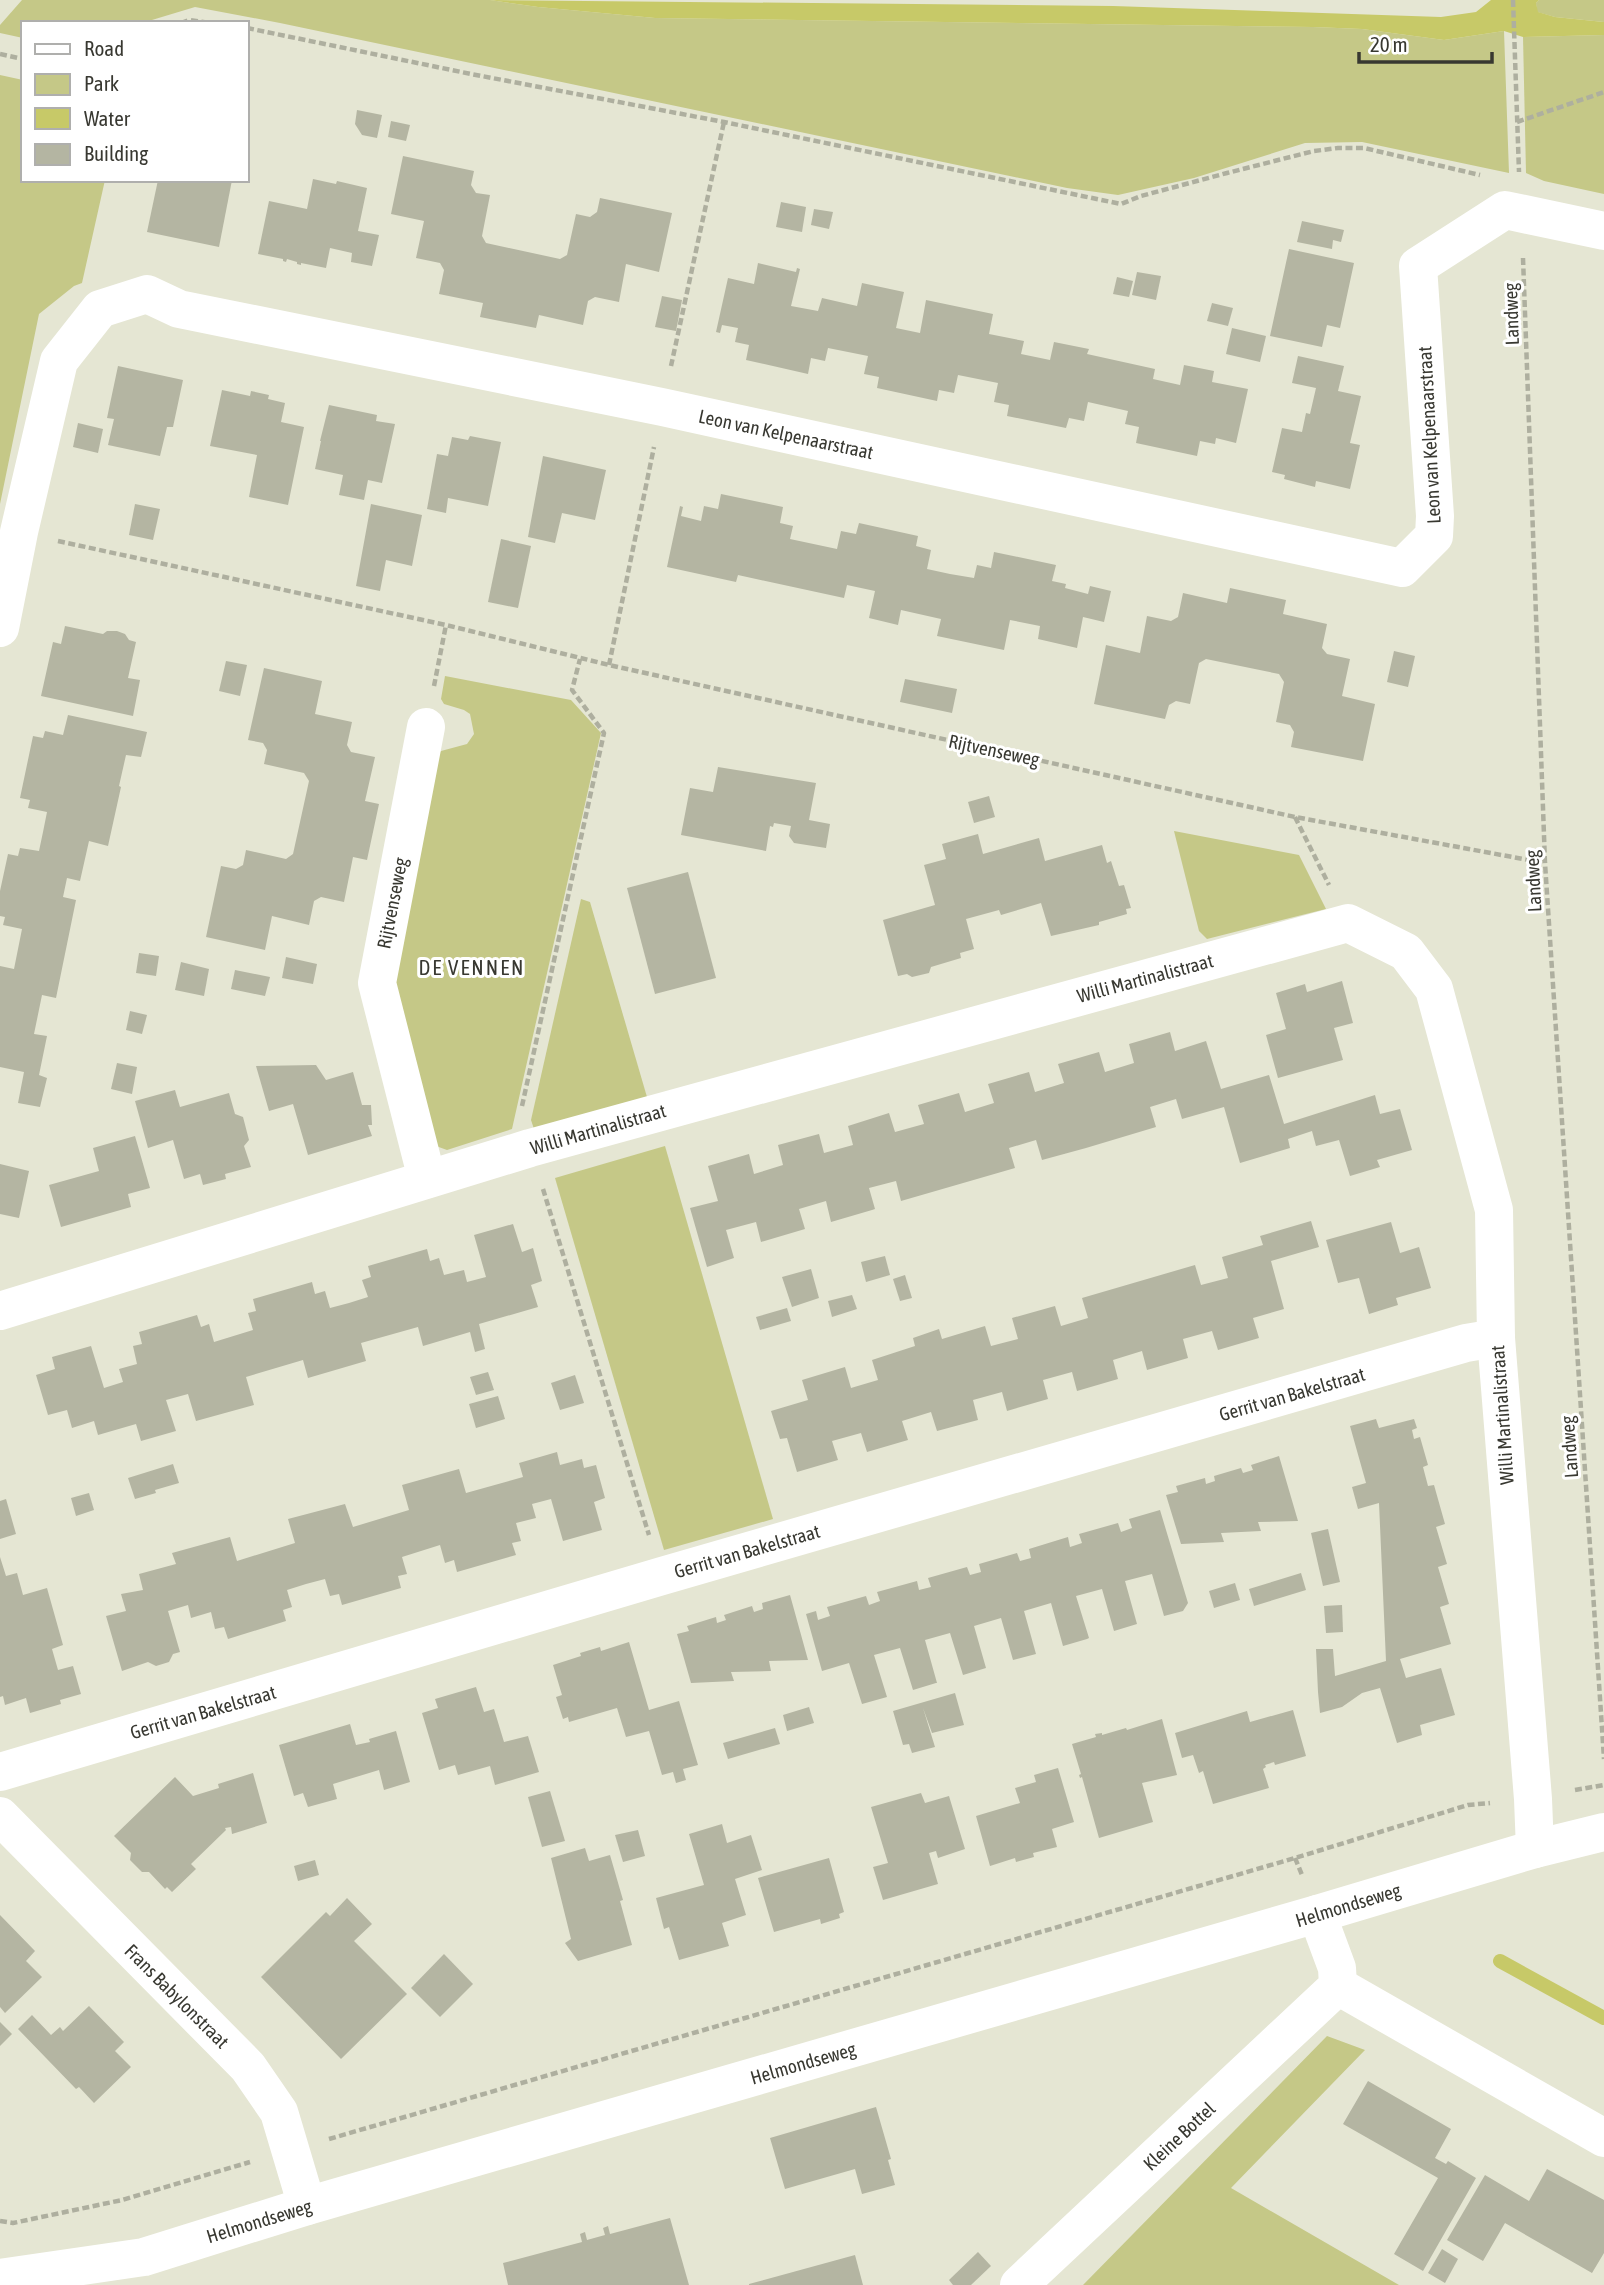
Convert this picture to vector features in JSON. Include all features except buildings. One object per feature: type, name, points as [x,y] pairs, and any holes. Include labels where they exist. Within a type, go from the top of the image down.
[{"type":"street","name":"Leon van Kelpenaarstraat","points":[[19,532],[59,361],[100,309],[146,295],[179,309],[662,407],[1402,568],[1434,536],[1418,266],[1505,210],[1522,212]]},
{"type":"street","points":[[1522,212],[1604,231]]},
{"type":"street","points":[[0,628],[19,532]]},
{"type":"street","name":"Rijtvenseweg","points":[[426,727],[377,983],[427,1180]]},
{"type":"street","name":"Willi Martinalistraat","points":[[0,1311],[530,1148],[1348,923],[1406,952],[1434,989],[1494,1210],[1496,1338],[1535,1849]]},
{"type":"street","name":"Gerrit van Bakelstraat","points":[[0,1772],[675,1572],[1439,1351],[1496,1338]]},
{"type":"street","name":"Frans Babylonstraat","points":[[0,1816],[248,2067],[279,2112],[307,2206]]},
{"type":"street","name":"Helmondseweg","points":[[0,2279],[144,2257],[307,2206],[1535,1849],[1604,1832]]},
{"type":"street","points":[[1317,1914],[1337,1968],[1338,1986],[1604,2138]]},
{"type":"street","name":"Kleine Bottel","points":[[1019,2285],[1338,1986]]},
{"type":"path","name":"Landweg","points":[[1513,0],[1545,863],[1604,1759]]},
{"type":"path","points":[[248,28],[1121,204],[1227,173],[1314,151],[1338,148],[1364,148],[1481,175]]},
{"type":"path","points":[[0,54],[21,59]]},
{"type":"path","points":[[1517,122],[1604,92]]},
{"type":"path","name":"Rijtvenseweg","points":[[19,532],[446,625],[609,665],[1295,817],[1545,863]]},
{"type":"path","points":[[426,727],[446,625]]},
{"type":"path","points":[[1295,817],[1348,923]]},
{"type":"path","points":[[0,2221],[13,2222],[122,2200],[1295,1858],[1468,1805],[1533,1798],[1604,1785]]},
{"type":"green space","points":[[22,0],[490,0],[655,18],[1313,27],[1362,29],[1444,40],[1504,31],[1509,173],[1362,142],[1305,143],[1194,178],[1118,195],[1067,188],[195,7],[149,21],[21,21],[21,38],[0,33],[0,25]]},
{"type":"green space","points":[[1539,0],[1604,0],[1604,22],[1555,17],[1537,12],[1536,3]]},
{"type":"green space","points":[[1604,35],[1604,194],[1544,181],[1526,173],[1523,37]]},
{"type":"green space","points":[[0,75],[21,80],[21,182],[105,182],[82,283],[74,286],[39,314],[0,504]]},
{"type":"green space","points":[[445,676],[571,700],[601,733],[512,1129],[447,1150],[436,1146],[393,990],[436,755],[467,744],[474,734],[470,714],[444,704],[441,699]]},
{"type":"green space","points":[[1174,831],[1299,855],[1326,909],[1207,939],[1199,931]]},
{"type":"green space","points":[[581,899],[590,902],[647,1097],[534,1129],[531,1120]]},
{"type":"green space","points":[[665,1146],[773,1519],[664,1550],[555,1178]]},
{"type":"green space","points":[[1327,2036],[1365,2050],[1231,2188],[1399,2285],[1083,2285]]},
{"type":"water","points":[[490,0],[1113,6],[1441,17],[1476,12],[1491,0],[1539,0],[1536,3],[1538,12],[1555,17],[1604,22],[1604,35],[1523,37],[1504,31],[1444,40],[1362,29],[1313,27],[655,18]]},
{"type":"waterway","points":[[1500,1961],[1604,2018]]},
{"type":"district","name":"DE VENNEN","points":[[472,967]]}]
